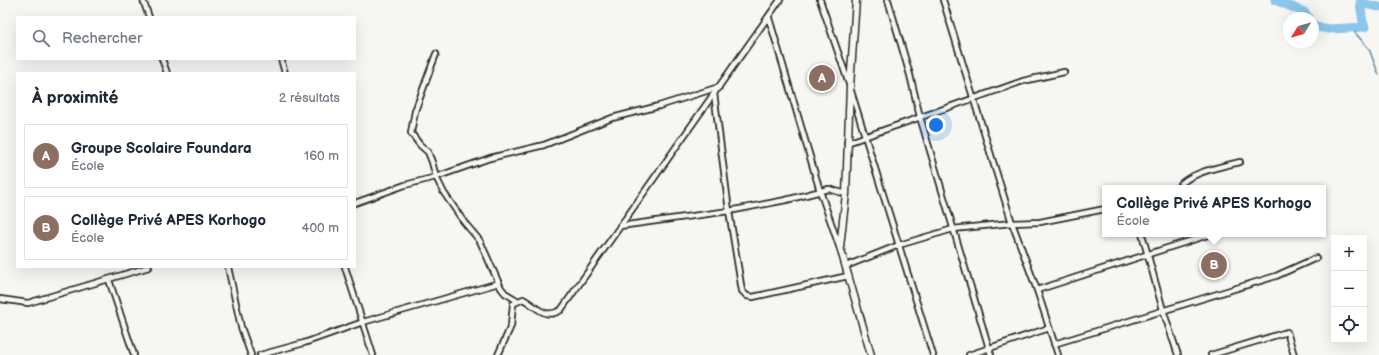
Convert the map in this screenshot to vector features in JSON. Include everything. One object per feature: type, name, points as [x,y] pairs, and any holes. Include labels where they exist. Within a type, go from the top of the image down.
[{"type":"street","points":[[143,0],[149,16]]},
{"type":"street","points":[[498,355],[512,326],[514,304],[518,301],[523,299],[547,315],[554,314],[561,310],[769,18],[780,0]]},
{"type":"street","points":[[820,0],[850,86],[933,355]]},
{"type":"street","points":[[840,247],[846,194],[847,143],[856,0]]},
{"type":"street","points":[[888,0],[910,75],[920,117],[991,355]]},
{"type":"street","points":[[943,0],[1012,223],[1037,290],[1058,355]]},
{"type":"street","points":[[769,18],[820,190],[846,266],[869,355]]},
{"type":"street","points":[[436,54],[415,111],[411,133],[420,145],[428,152],[436,177],[444,193],[480,241],[505,293],[518,301]]},
{"type":"street","points":[[162,60],[167,72]]},
{"type":"street","points":[[281,60],[285,72]]},
{"type":"street","points":[[847,143],[1023,81],[1064,72]]},
{"type":"street","points":[[356,203],[405,185],[436,177],[490,158],[544,145],[612,118],[659,106],[719,87]]},
{"type":"street","points":[[714,94],[729,211],[742,291],[747,296],[753,297],[848,276]]},
{"type":"street","points":[[1180,185],[1193,176],[1240,162]]},
{"type":"street","points":[[620,226],[729,211],[786,200],[820,190],[829,189],[846,194]]},
{"type":"street","points":[[846,266],[899,245],[953,229],[1012,223],[1040,222],[1102,210]]},
{"type":"street","points":[[1143,237],[1163,310],[1178,355]]},
{"type":"street","points":[[1037,290],[1202,237]]},
{"type":"street","points":[[1054,344],[1276,276],[1316,258]]},
{"type":"street","points":[[0,299],[28,303],[146,268]]},
{"type":"street","points":[[228,268],[241,327],[251,355]]},
{"type":"street","points":[[345,268],[373,355]]},
{"type":"street","points":[[109,280],[134,355]]},
{"type":"street","points":[[260,355],[304,343],[363,322],[499,282]]},
{"type":"street","points":[[969,355],[1049,328]]},
{"type":"street","points":[[1211,355],[1287,332],[1294,355]]},
{"type":"waterway","points":[[1275,0],[1304,12]]},
{"type":"waterway","points":[[1319,27],[1330,29],[1365,27],[1360,3],[1379,7]]},
{"type":"waterway","points":[[1351,28],[1369,49],[1379,75]]},
{"type":"place","name":"Groupe Scolaire Foundara","points":[[822,78]]},
{"type":"place","name":"Collège Privé APES Korhogo","points":[[1214,265]]}]
